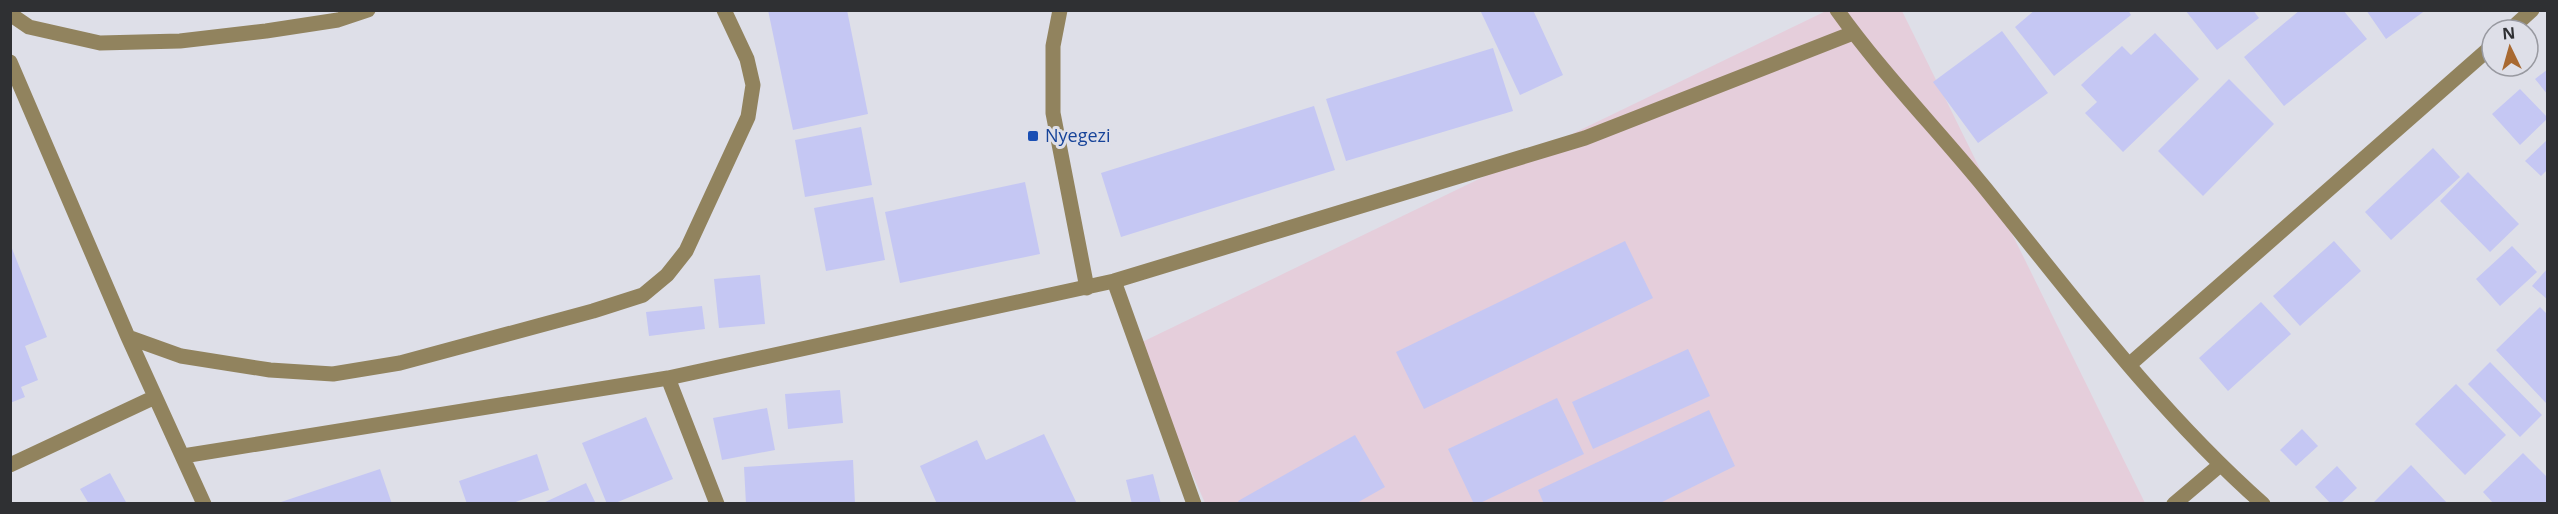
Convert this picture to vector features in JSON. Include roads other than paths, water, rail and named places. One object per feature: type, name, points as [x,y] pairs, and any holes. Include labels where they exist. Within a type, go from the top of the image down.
[{"type":"street","points":[[10,14],[29,27],[100,43],[180,41],[266,31],[338,20],[368,10]]},
{"type":"street","points":[[128,336],[181,356],[270,370],[333,374],[400,363],[593,311],[643,295],[667,275],[686,251],[748,117],[753,85],[747,59],[724,10]]},
{"type":"street","points":[[1060,10],[1053,46],[1053,113],[1087,288]]},
{"type":"street","points":[[1837,10],[1853,33],[1974,174],[2129,365],[2220,465],[2263,504]]},
{"type":"street","points":[[183,456],[668,378],[1114,282],[1585,138],[1853,33]]},
{"type":"street","points":[[2129,365],[2480,57]]},
{"type":"street","points":[[10,62],[128,336],[204,504]]},
{"type":"street","points":[[1114,282],[1194,504]]},
{"type":"street","points":[[668,378],[717,504]]},
{"type":"street","points":[[10,465],[155,397]]},
{"type":"street","points":[[2174,504],[2220,465]]},
{"type":"place","name":"Nyegezi","points":[[1033,136]]}]
